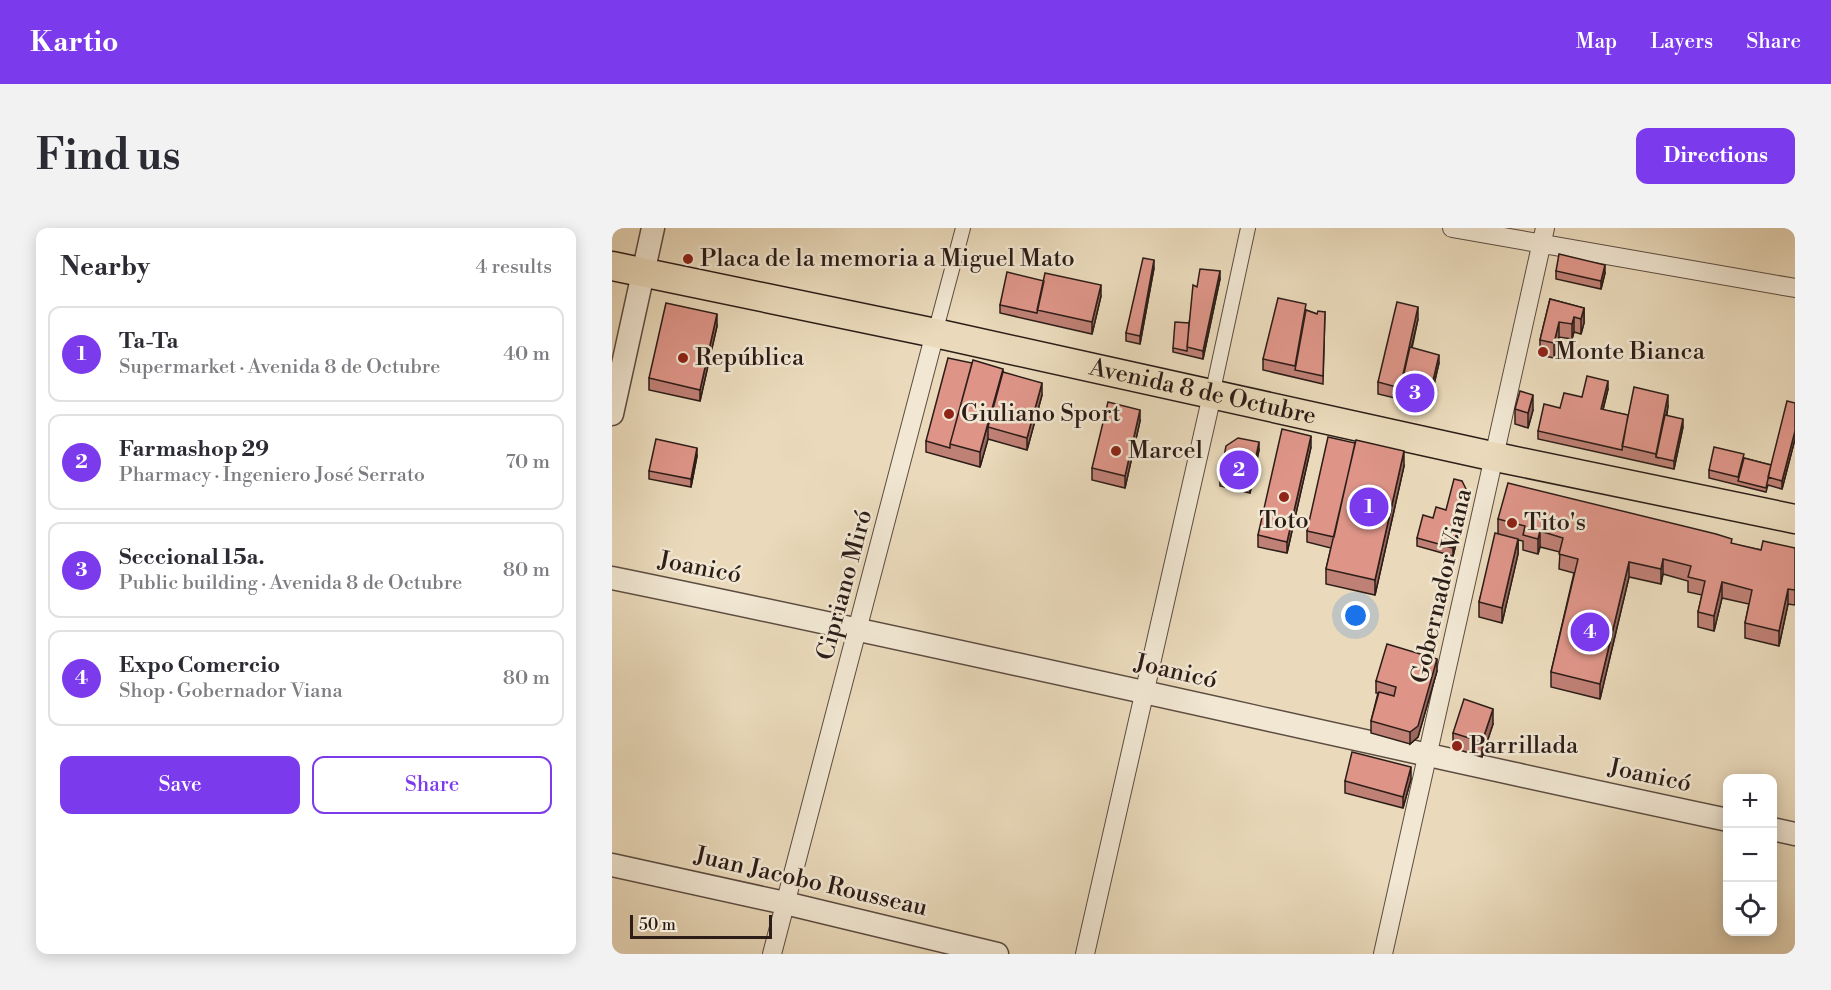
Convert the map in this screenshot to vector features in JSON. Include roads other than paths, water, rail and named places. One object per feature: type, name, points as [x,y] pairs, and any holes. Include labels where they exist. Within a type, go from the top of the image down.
[{"type":"main road","name":"Avenida 8 de Octubre","points":[[612,266],[935,333],[1496,457],[1795,519]]},
{"type":"street","points":[[612,414],[653,228]]},
{"type":"street","name":"Cipriano Miró","points":[[772,954],[963,228]]},
{"type":"street","points":[[1085,954],[1146,694],[1248,228]]},
{"type":"street","points":[[1452,228],[1543,236],[1795,288]]},
{"type":"street","name":"Gobernador Viana","points":[[1383,954],[1496,457],[1543,236]]},
{"type":"street","name":"Joanicó","points":[[612,578],[858,628],[1146,694],[1723,819]]},
{"type":"street","points":[[1777,831],[1795,834]]},
{"type":"street","name":"Juan Jacobo Rousseau","points":[[612,865],[785,903],[998,954]]},
{"type":"place","name":"Placa de la memoria a Miguel Mato","points":[[688,259]]},
{"type":"place","name":"Monte Bianca","points":[[1543,352]]},
{"type":"place","name":"República","points":[[683,358]]},
{"type":"place","name":"Seccional 15a.","points":[[1415,393]]},
{"type":"place","name":"Giuliano Sport","points":[[949,414]]},
{"type":"place","name":"Marcel","points":[[1116,451]]},
{"type":"place","name":"Farmashop 29","points":[[1239,470]]},
{"type":"place","name":"Toto","points":[[1284,497]]},
{"type":"place","name":"Ta-Ta","points":[[1369,507]]},
{"type":"place","name":"Tito's","points":[[1512,523]]},
{"type":"place","name":"Expo Comercio","points":[[1590,632]]},
{"type":"place","name":"Parrillada","points":[[1457,746]]}]
